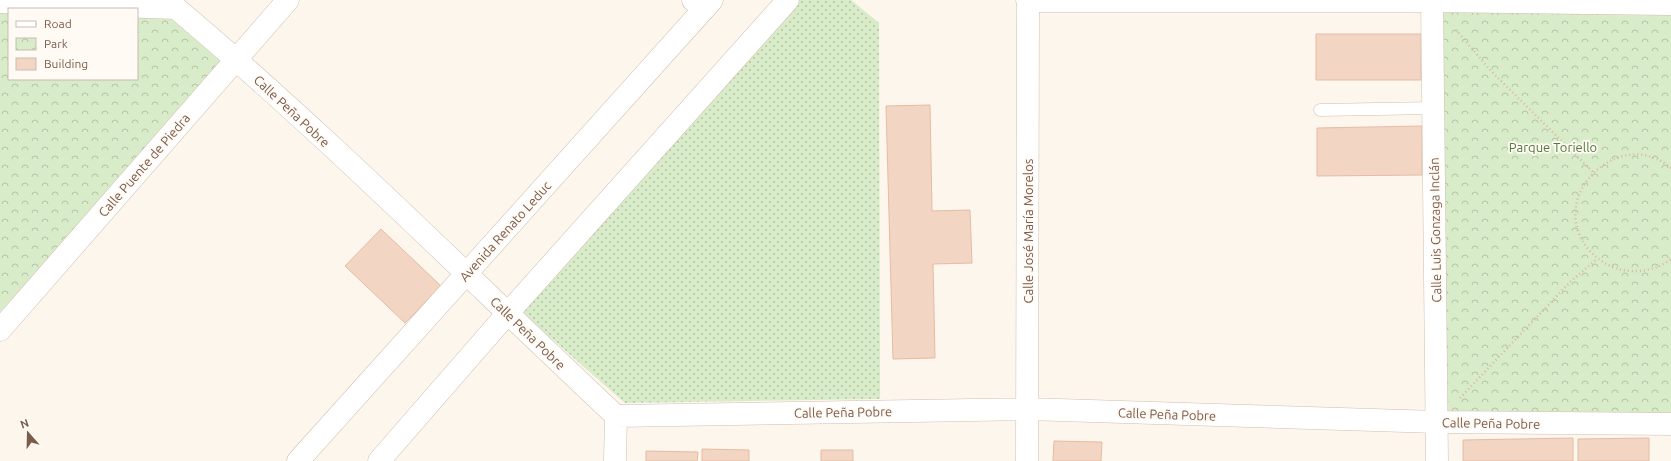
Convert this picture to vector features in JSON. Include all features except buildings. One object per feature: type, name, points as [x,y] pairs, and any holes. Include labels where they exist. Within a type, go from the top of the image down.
[{"type":"street","name":"Calle Puente de Piedra","points":[[0,330],[288,0]]},
{"type":"street","points":[[379,461],[507,314],[788,0]]},
{"type":"street","points":[[1028,1],[1432,0],[1671,4]]},
{"type":"street","name":"Calle Luis Gonzaga Inclán","points":[[1432,0],[1437,461]]},
{"type":"street","name":"Calle José María Morelos","points":[[1027,461],[1028,1]]},
{"type":"street","points":[[0,2],[176,4]]},
{"type":"street","name":"Avenida Renato Leduc","points":[[298,461],[467,274],[703,3]]},
{"type":"street","name":"Calle Peña Pobre","points":[[176,4],[467,274],[507,314],[616,416],[1028,410],[1437,422],[1671,424]]},
{"type":"street","points":[[615,461],[616,416]]},
{"type":"lane","points":[[1320,110],[1434,108]]},
{"type":"path","points":[[1432,0],[1491,71],[1593,172]]},
{"type":"path","points":[[1671,168],[1665,163],[1647,156],[1628,155],[1609,161],[1593,172],[1581,188],[1576,207],[1577,226],[1584,244],[1597,259],[1614,268],[1633,272],[1652,269],[1671,259]]},
{"type":"path","points":[[1437,422],[1570,282],[1597,259]]},
{"type":"green space","points":[[798,0],[851,0],[879,23],[880,399],[625,403],[519,310]]},
{"type":"green space","name":"Parque Toriello","points":[[1432,1],[1671,4],[1671,424],[1437,422]]},
{"type":"green space","points":[[176,8],[236,59],[0,312],[0,11],[8,11],[8,80],[138,80],[138,9]]}]
